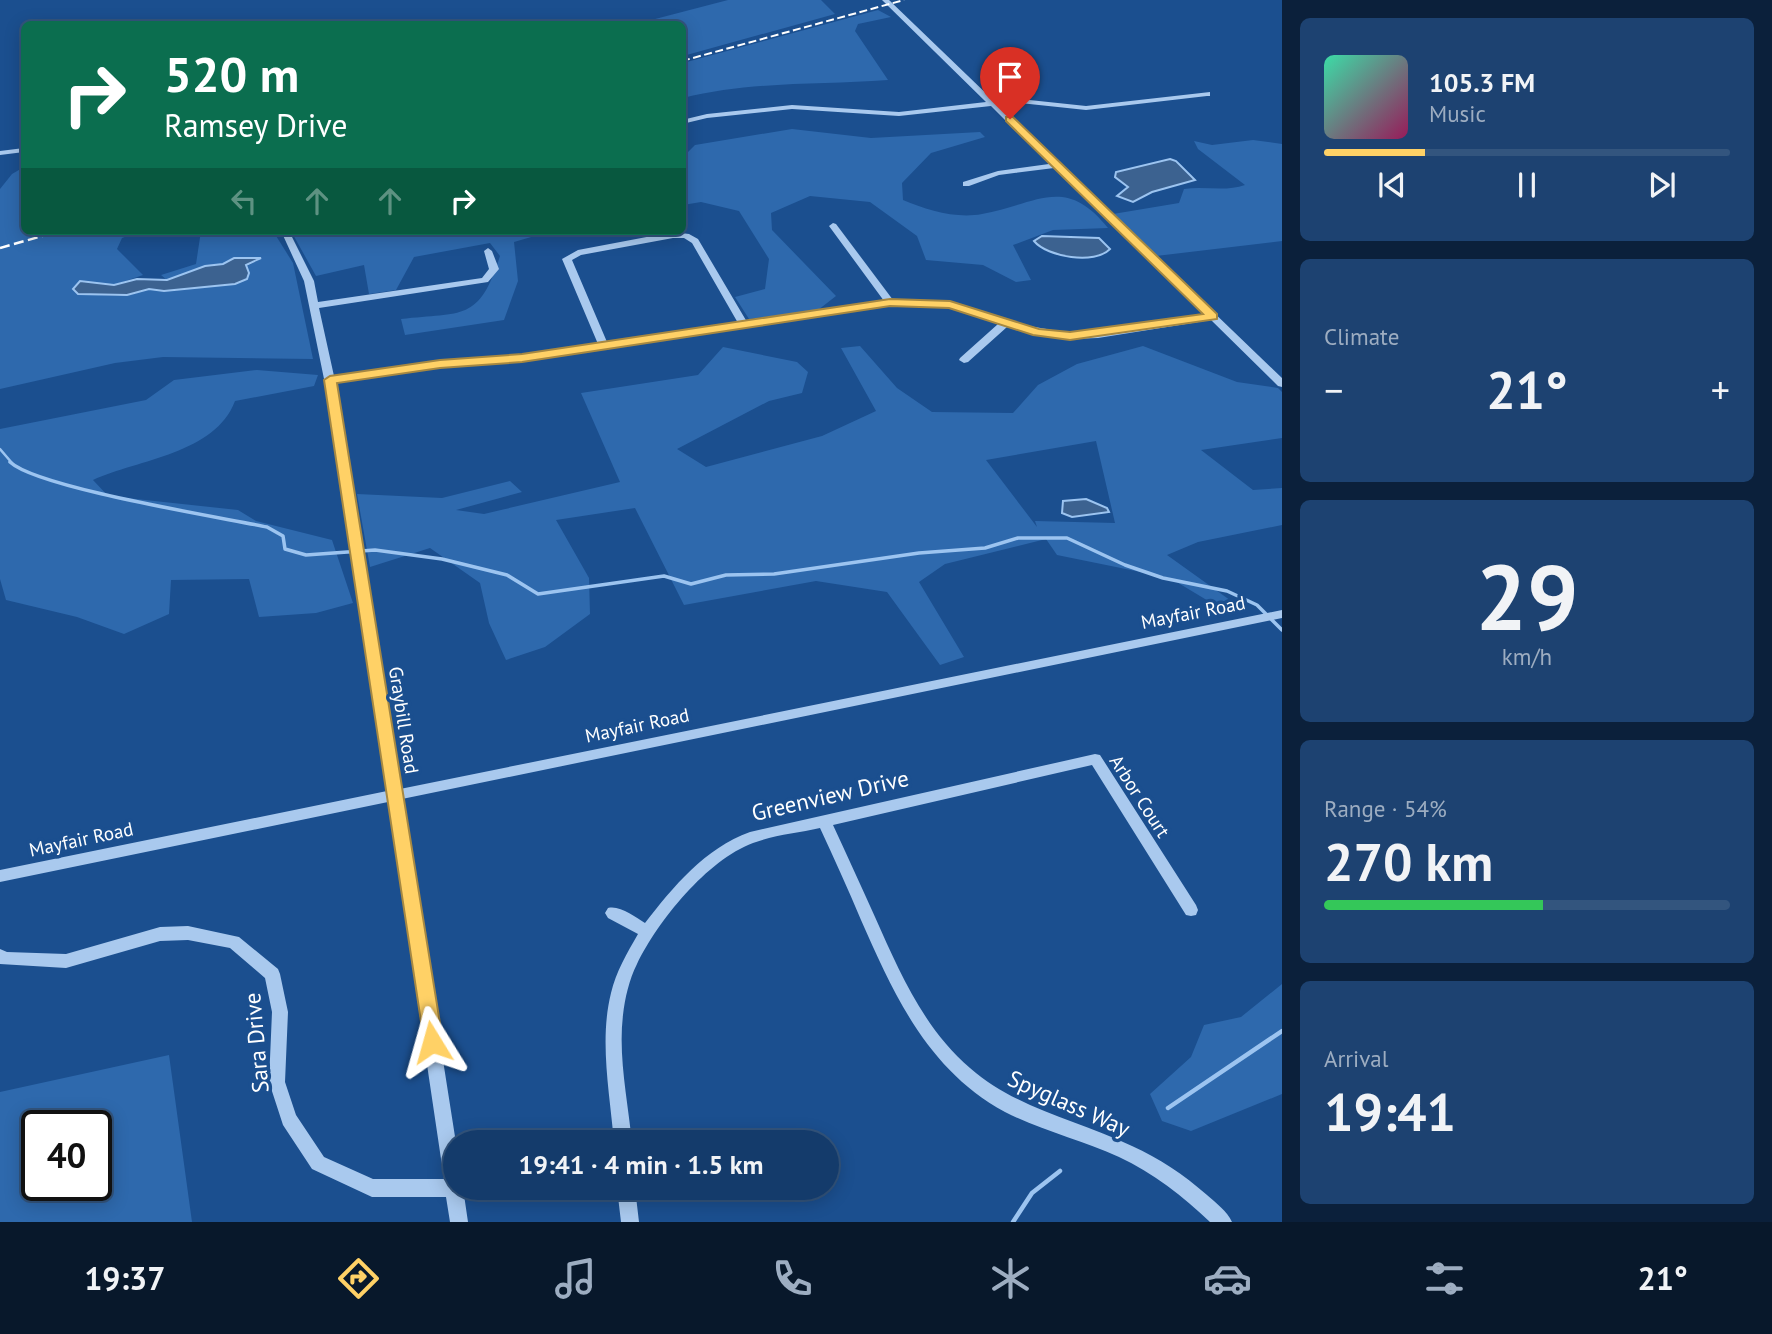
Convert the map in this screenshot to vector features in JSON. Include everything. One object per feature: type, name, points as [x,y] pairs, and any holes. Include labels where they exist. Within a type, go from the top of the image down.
[{"type":"street","points":[[885,0],[1282,383]]},
{"type":"street","points":[[686,121],[707,116],[791,107],[899,114],[992,102],[1031,102],[1086,108],[1208,94]]},
{"type":"street","points":[[0,153],[21,150]]},
{"type":"street","points":[[966,184],[998,173],[1057,165]]},
{"type":"street","points":[[833,226],[890,303]]},
{"type":"street","name":"Graybill Road","points":[[287,235],[306,271],[330,380],[445,1130]]},
{"type":"street","points":[[603,345],[567,259],[574,254],[679,235],[695,241],[744,325]]},
{"type":"street","points":[[313,306],[485,280],[495,270],[488,251]]},
{"type":"street","points":[[330,380],[603,345],[890,303],[950,305],[1038,332],[1086,336],[1213,317]]},
{"type":"street","points":[[964,360],[1006,322]]},
{"type":"street","name":"Mayfair Road","points":[[0,876],[1280,614]]},
{"type":"street","name":"Arbor Court","points":[[1026,774],[1095,759],[1191,911]]},
{"type":"street","name":"Greenview Drive","points":[[622,1130],[613,1023],[624,972],[646,931],[695,873],[729,848],[771,831],[1026,774]]},
{"type":"street","name":"Spyglass Way","points":[[824,820],[908,1006],[942,1053],[977,1084],[1009,1105],[1112,1145],[1145,1162],[1173,1179],[1223,1222]]},
{"type":"street","points":[[613,913],[646,931]]},
{"type":"street","name":"Sara Drive","points":[[0,957],[66,961],[160,934],[188,933],[234,942],[272,974],[280,1012],[277,1082],[289,1119],[318,1163],[372,1188],[443,1188]]},
{"type":"street","name":"Graybill Road","points":[[456,1200],[459,1222]]},
{"type":"street","points":[[627,1200],[630,1222]]},
{"type":"shaded area","points":[[728,0],[821,0],[835,14],[686,55],[686,21],[648,21]]},
{"type":"shaded area","points":[[878,10],[891,17],[858,24],[855,31],[888,80],[759,86],[686,97],[686,62]]},
{"type":"shaded area","points":[[792,129],[871,138],[980,132],[985,137],[931,153],[902,183],[903,200],[942,213],[972,215],[1050,197],[1064,197],[1092,211],[1108,228],[1053,230],[1013,245],[1031,280],[1016,282],[983,265],[926,260],[917,236],[870,202],[810,196],[771,213],[772,230],[836,296],[818,310],[749,319],[735,297],[765,289],[769,259],[739,211],[701,202],[686,204],[686,154],[695,145]]},
{"type":"shaded area","points":[[1253,140],[1282,144],[1282,241],[1156,256],[1113,214],[1179,203],[1184,189],[1245,185],[1198,149],[1194,141],[1212,145]]},
{"type":"shaded area","points":[[1170,159],[1176,161],[1195,180],[1152,192],[1133,202],[1117,196],[1128,187],[1115,177],[1116,172]]},
{"type":"shaded area","points":[[21,169],[21,235],[130,235],[122,238],[117,249],[143,275],[114,285],[80,281],[78,294],[118,296],[149,289],[160,291],[235,284],[247,279],[249,273],[245,267],[259,258],[234,257],[223,264],[210,265],[167,280],[161,275],[196,264],[200,235],[276,235],[293,263],[313,359],[163,357],[115,363],[0,389],[0,189],[12,174]]},
{"type":"shaded area","points":[[293,235],[538,235],[514,242],[518,281],[504,320],[405,335],[401,319],[454,313],[466,310],[476,303],[484,293],[500,256],[490,243],[414,257],[396,290],[369,294],[364,265],[316,276]]},
{"type":"shaded area","points":[[1042,236],[1099,238],[1110,249],[1094,257],[1060,255],[1040,247],[1034,241]]},
{"type":"shaded area","points":[[234,258],[261,258],[246,265],[249,273],[247,279],[235,284],[164,291],[149,289],[127,295],[78,294],[73,289],[80,281],[114,285],[137,279],[167,280],[205,266],[223,264]]},
{"type":"shaded area","points":[[860,346],[897,388],[932,412],[1013,413],[1038,385],[1077,364],[1143,346],[1237,382],[1278,388],[1282,392],[1282,438],[1201,450],[1253,490],[1282,488],[1282,525],[1198,542],[1167,555],[1241,608],[1230,614],[1170,578],[1057,555],[1046,539],[945,564],[919,582],[964,657],[940,665],[887,592],[816,581],[684,605],[635,508],[556,520],[589,578],[590,614],[545,647],[506,660],[489,623],[480,583],[430,548],[370,567],[357,494],[442,498],[510,481],[522,492],[456,510],[484,514],[620,482],[581,393],[698,375],[723,347],[797,362],[808,372],[802,393],[769,401],[677,449],[706,467],[822,436],[876,411],[841,348]],"holes":[[[1096,441],[1115,523],[1035,521],[1037,527],[986,460]]]},
{"type":"shaded area","points":[[257,370],[318,375],[314,386],[235,401],[225,419],[211,433],[193,444],[93,480],[108,496],[238,510],[256,521],[332,540],[353,603],[316,613],[259,617],[249,579],[171,580],[169,614],[124,634],[77,617],[6,600],[0,579],[0,429],[146,400],[174,380]]},
{"type":"shaded area","points":[[1086,499],[1107,508],[1109,512],[1072,517],[1062,513],[1063,501]]},
{"type":"shaded area","points":[[1282,984],[1282,1094],[1191,1131],[1162,1121],[1150,1094],[1191,1057],[1204,1025],[1241,1017]]},
{"type":"shaded area","points":[[169,1055],[192,1222],[0,1222],[0,1092]]},
{"type":"waterway","points":[[0,449],[12,463]]},
{"type":"waterway","points":[[10,462],[27,472],[55,482],[172,509],[267,527],[283,536],[285,549],[306,555],[375,550],[442,559],[507,575],[538,594],[664,576],[691,584],[726,575],[774,574],[919,553],[985,548],[1018,538],[1067,538],[1125,565],[1163,578],[1227,591],[1257,605],[1282,630]]},
{"type":"waterway","points":[[1168,1108],[1282,1031]]},
{"type":"waterway","points":[[1013,1222],[1032,1193],[1060,1171]]},
{"type":"railway","points":[[686,60],[904,0]]},
{"type":"railway","points":[[0,248],[46,235]]},
{"type":"route","points":[[432,1042],[330,380],[440,364],[484,363],[522,358],[890,303],[950,305],[1021,328],[1070,336],[1098,335],[1213,317],[1010,119]]}]
